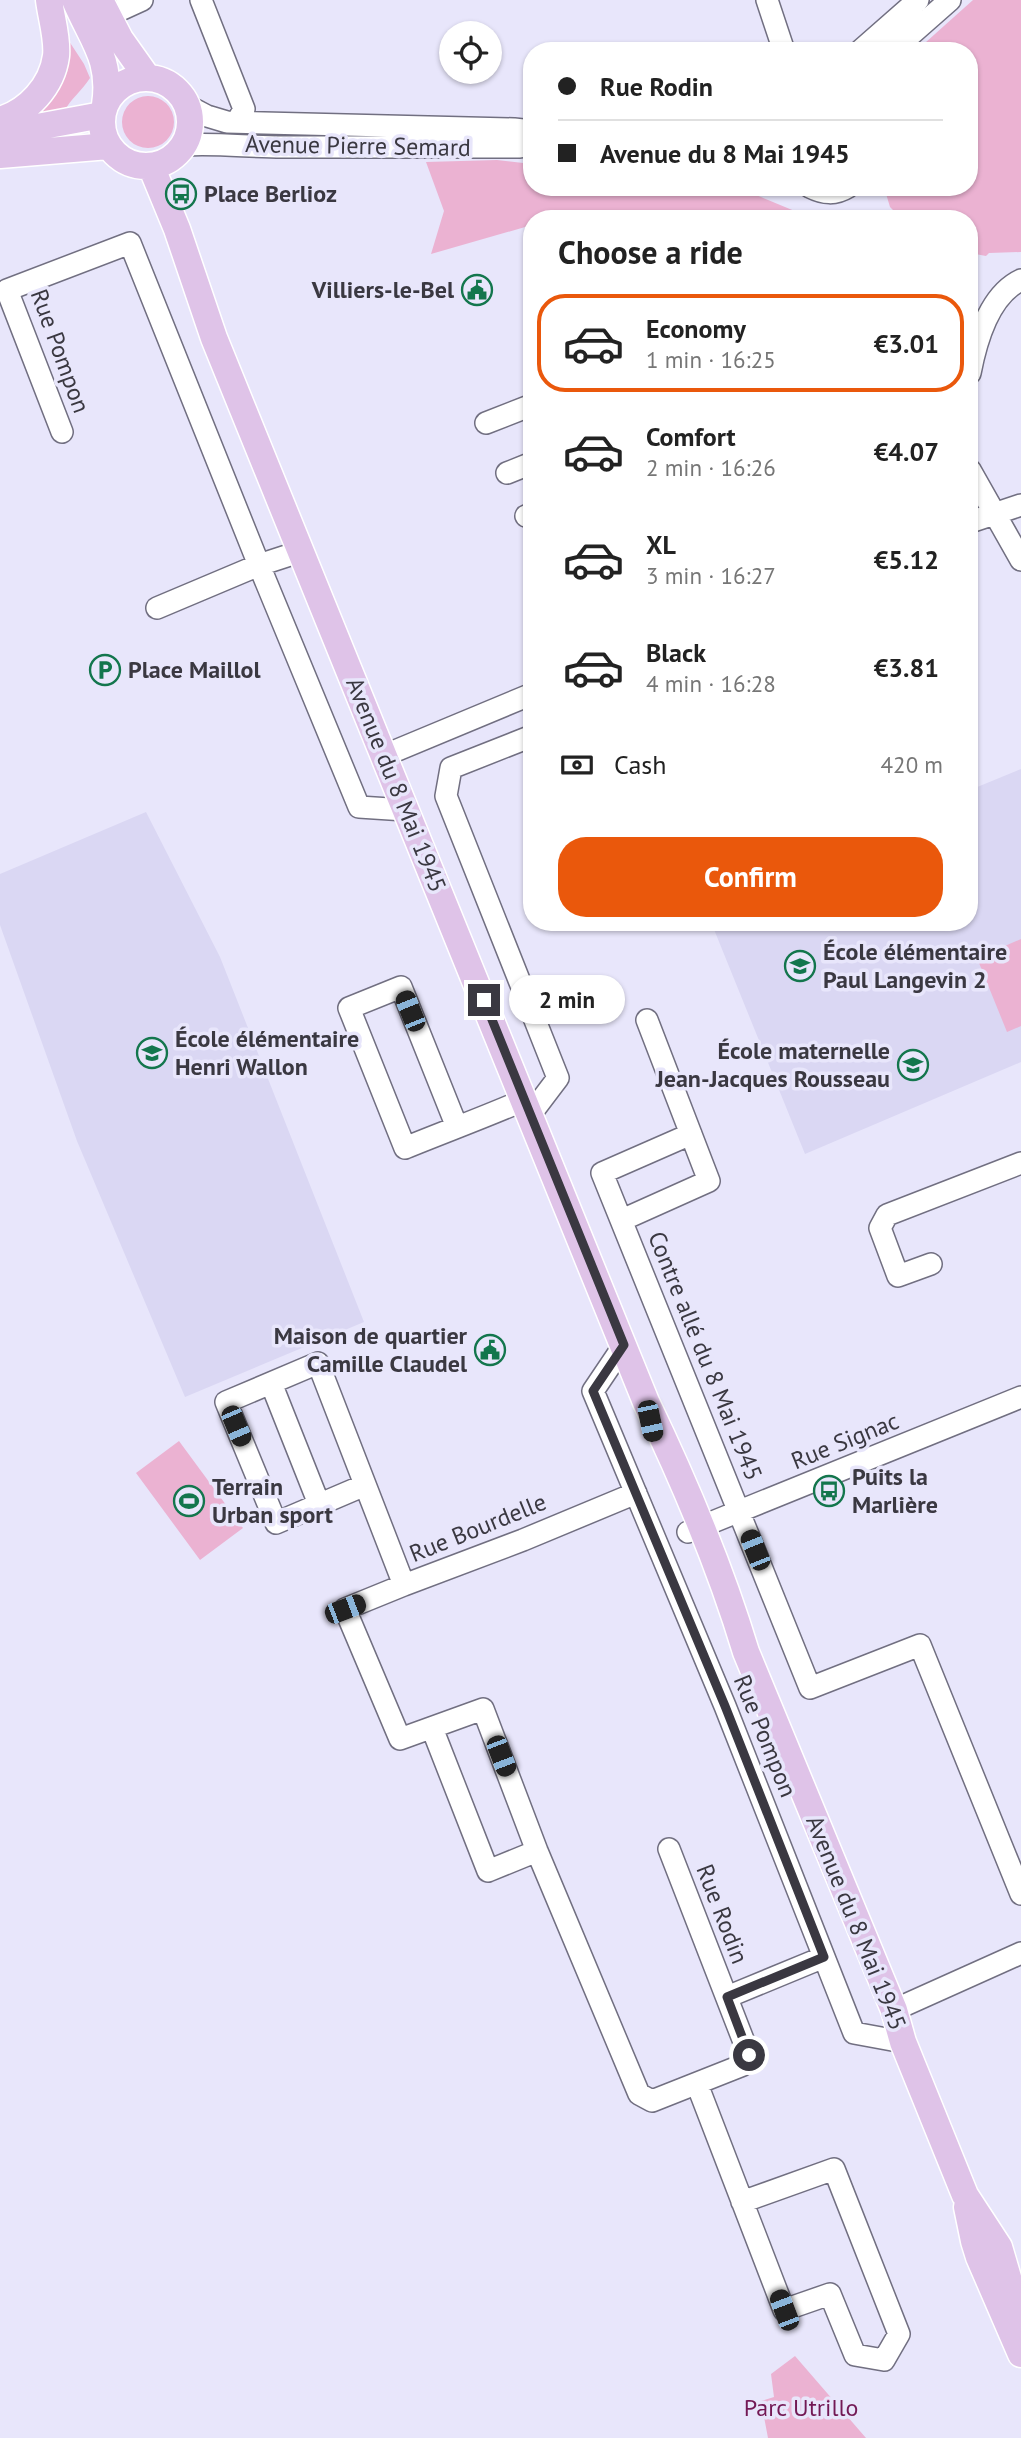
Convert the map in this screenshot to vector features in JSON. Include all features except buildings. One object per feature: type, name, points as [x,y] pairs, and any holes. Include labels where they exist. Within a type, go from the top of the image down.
[{"type":"main road","points":[[0,120],[27,107],[46,86],[56,56],[49,0]]},
{"type":"main road","points":[[75,0],[105,62],[108,84],[104,110],[102,128],[109,146],[117,156],[127,162],[151,166],[164,162],[176,155],[184,145],[191,126],[188,106],[176,88],[158,78],[134,79],[122,84],[112,93],[104,110]]},
{"type":"main road","points":[[104,8],[120,39],[147,77]]},
{"type":"main road","points":[[0,134],[104,110]]},
{"type":"main road","points":[[0,155],[109,146]]},
{"type":"main road","name":"Avenue du 8 Mai 1945","points":[[151,166],[177,229],[214,338],[624,1345],[646,1402],[659,1460],[729,1597],[746,1652],[894,2010],[903,2042],[965,2195],[979,2257],[1021,2354]]},
{"type":"main road","name":"Avenue du 8 Mai 1945","points":[[965,2195],[999,2247],[1021,2322]]},
{"type":"street","points":[[104,8],[142,0]]},
{"type":"street","points":[[201,0],[244,109],[237,122]]},
{"type":"street","points":[[767,0],[781,42]]},
{"type":"street","points":[[870,42],[918,0]]},
{"type":"street","points":[[902,42],[950,0]]},
{"type":"street","name":"Avenue Pierre Semard","points":[[188,106],[207,116],[237,122],[523,130]]},
{"type":"street","name":"Avenue Pierre Semard","points":[[184,145],[216,143],[272,147],[523,146]]},
{"type":"street","name":"Rue Pompon","points":[[62,432],[7,290],[130,243],[259,565]]},
{"type":"street","points":[[978,343],[992,310],[1013,284],[1021,281]]},
{"type":"street","points":[[486,423],[523,409]]},
{"type":"street","points":[[507,473],[523,467]]},
{"type":"street","points":[[978,485],[1021,560]]},
{"type":"street","points":[[978,520],[1021,505]]},
{"type":"street","points":[[157,608],[259,565],[302,551]]},
{"type":"street","points":[[259,565],[359,807],[405,810]]},
{"type":"street","points":[[383,756],[523,698]]},
{"type":"street","points":[[457,1127],[401,987],[349,1008],[405,1148],[457,1127],[527,1107],[558,1078],[446,796],[451,768],[523,740]]},
{"type":"street","points":[[622,1220],[709,1181],[647,1020]]},
{"type":"street","name":"Contre allé du 8 Mai 1945","points":[[691,1134],[602,1173],[810,1688],[920,1645],[1021,1894]]},
{"type":"street","points":[[932,1264],[898,1276],[880,1228],[887,1215],[1021,1163]]},
{"type":"street","name":"Rue Pompon","points":[[624,1345],[593,1391],[725,1706],[854,2033],[903,2042]]},
{"type":"street","name":"Rue Bourdelle","points":[[271,1383],[318,1363],[404,1586],[636,1493]]},
{"type":"street","points":[[319,1504],[271,1383],[226,1402],[276,1523],[365,1485]]},
{"type":"street","name":"Rue Signac","points":[[694,1529],[1021,1397]]},
{"type":"street","points":[[404,1586],[345,1609],[400,1740],[483,1709],[537,1851],[639,2094],[652,2101],[697,2084],[742,2202],[784,2310],[830,2294],[855,2355],[884,2360],[899,2334],[834,2169],[742,2202]]},
{"type":"street","points":[[432,1728],[488,1871],[537,1851]]},
{"type":"street","name":"Rue Rodin","points":[[669,1849],[749,2055],[743,2065],[697,2084]]},
{"type":"street","points":[[894,2010],[1021,1953]]},
{"type":"street","name":"Rue Rodin","points":[[727,1997],[824,1957]]},
{"type":"shaded area","points":[[1021,769],[1021,1062],[805,1154],[715,931],[978,931],[978,787]]},
{"type":"shaded area","name":"École élémentaire Henri Wallon","points":[[146,812],[220,957],[364,1322],[185,1397],[77,1141],[0,925],[0,874]]},
{"type":"green space","points":[[973,0],[1021,0],[1021,252],[978,254],[978,210],[893,210],[890,207],[887,196],[978,196],[978,42],[926,42]]},
{"type":"green space","points":[[67,38],[90,78],[64,112],[29,122]]},
{"type":"green space","points":[[148,96],[158,98],[166,104],[172,112],[172,132],[166,140],[158,146],[148,148],[138,146],[130,140],[124,132],[122,122],[124,112],[130,104],[138,98]]},
{"type":"green space","points":[[497,160],[523,163],[523,196],[759,196],[792,210],[523,210],[523,228],[431,254],[444,211],[426,162]]},
{"type":"green space","points":[[1021,939],[1021,1026],[1007,1032],[977,958]]},
{"type":"green space","name":"Terrain Urban sport","points":[[179,1441],[243,1528],[200,1560],[136,1473]]},
{"type":"green space","name":"Parc Utrillo","points":[[795,2356],[866,2438],[768,2438],[761,2401],[774,2397],[771,2374]]},
{"type":"place","name":"Place Berlioz","points":[[181,194]]},
{"type":"place","name":"Villiers-le-Bel","points":[[477,290]]},
{"type":"place","name":"Place Maillol","points":[[105,670]]},
{"type":"place","name":"École élémentaire Paul Langevin 2","points":[[800,966]]},
{"type":"place","name":"École élémentaire Henri Wallon","points":[[152,1053]]},
{"type":"place","name":"École maternelle Jean-Jacques Rousseau","points":[[913,1065]]},
{"type":"place","name":"Maison de quartier Camille Claudel","points":[[490,1350]]},
{"type":"place","name":"Puits la Marlière","points":[[829,1491]]},
{"type":"place","name":"Terrain Urban sport","points":[[189,1501]]},
{"type":"route","points":[[484,1000],[624,1345],[593,1391],[725,1706],[824,1957],[727,1997],[749,2055]]}]
